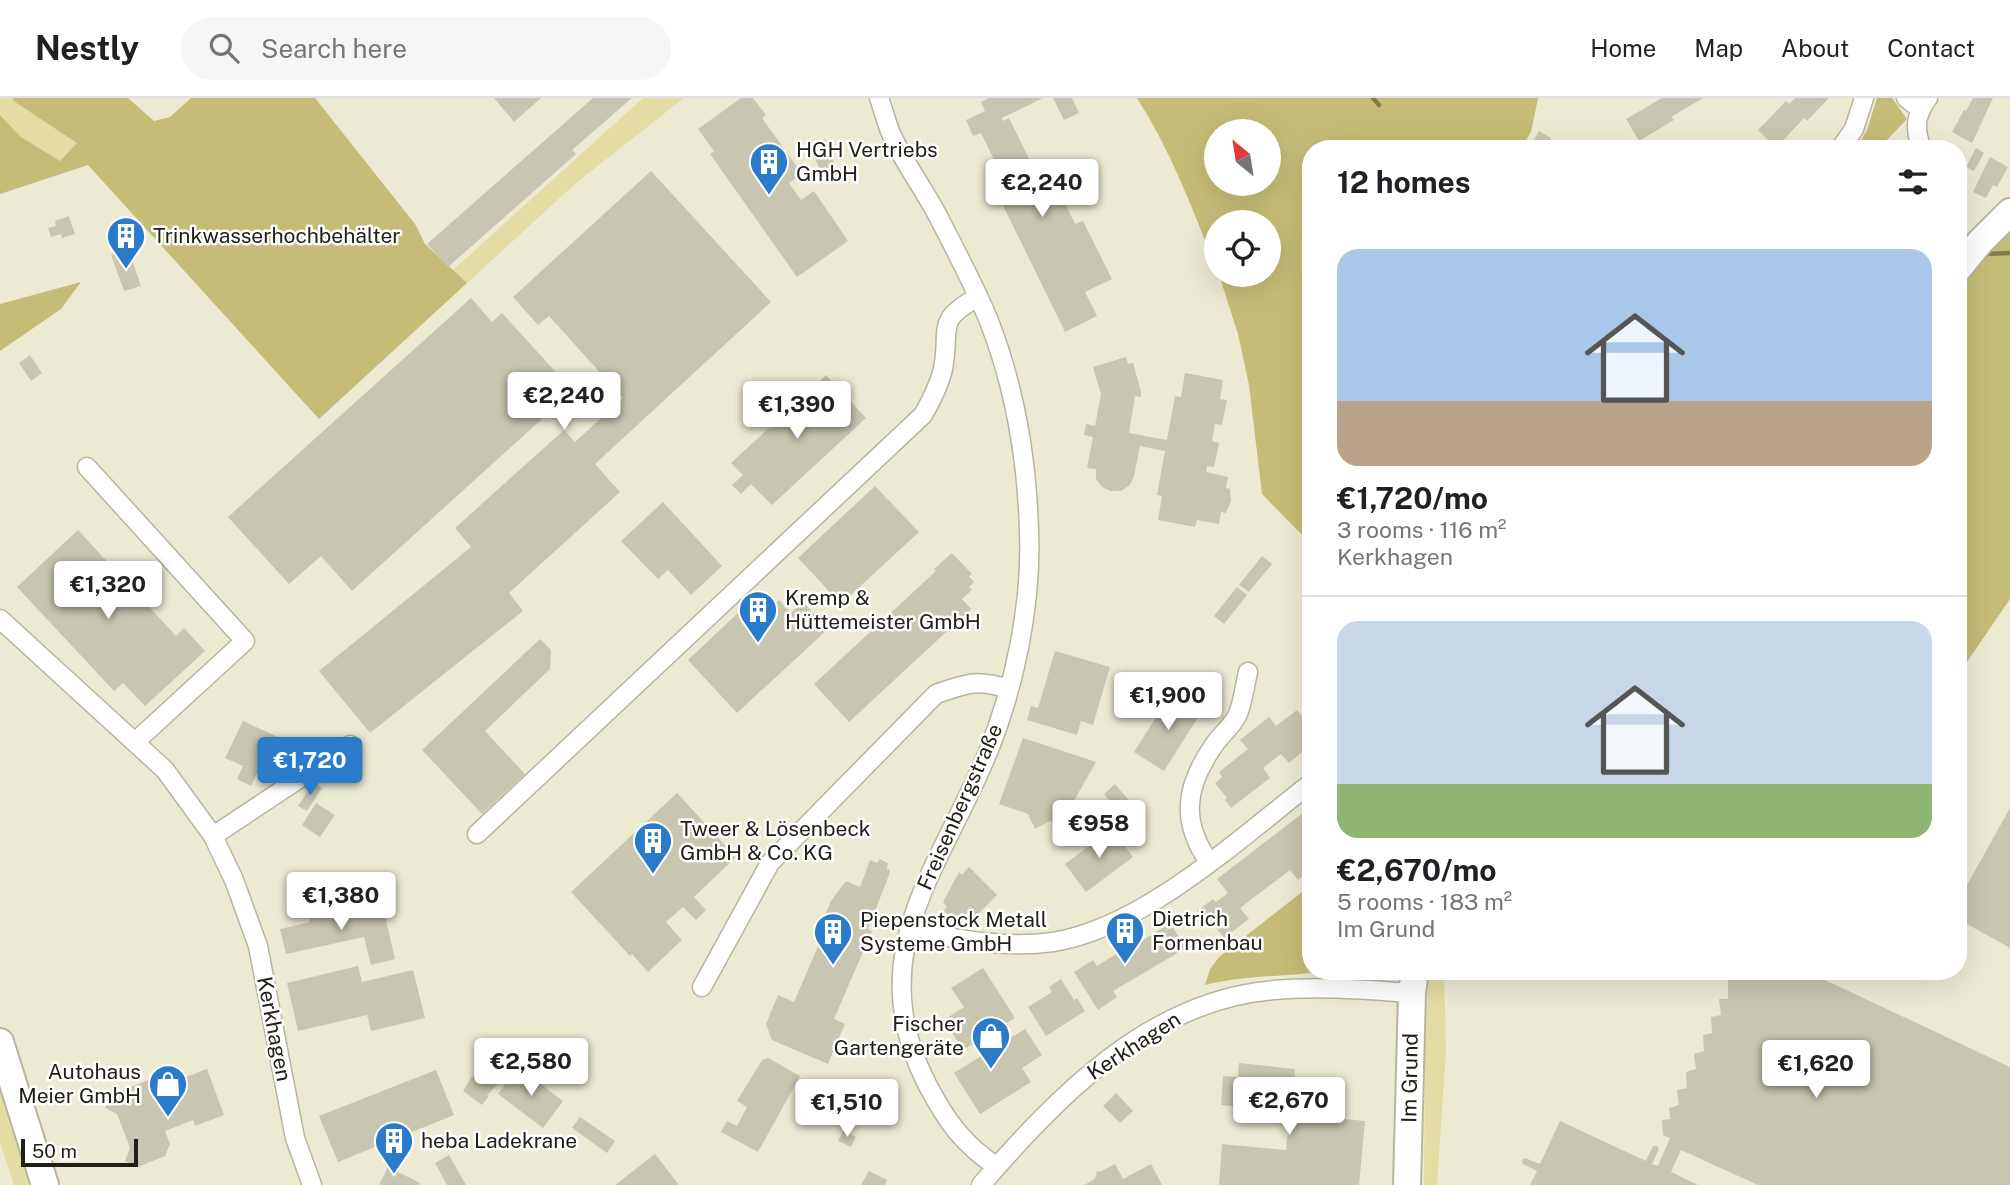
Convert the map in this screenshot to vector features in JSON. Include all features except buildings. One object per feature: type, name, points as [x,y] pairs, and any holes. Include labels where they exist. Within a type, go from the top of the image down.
[{"type":"main road","points":[[1967,258],[2010,212]]},
{"type":"main road","name":"Im Grund","points":[[1407,1185],[1414,982]]},
{"type":"main road","points":[[0,1042],[44,1185]]},
{"type":"street","name":"Freisenbergstraße","points":[[879,98],[890,132],[936,212],[978,297],[1000,355],[1015,410],[1024,460],[1029,535],[1026,603],[1009,689],[988,752],[925,882],[909,930],[902,963],[902,989],[909,1039],[922,1074],[955,1132],[977,1154],[997,1167]]},
{"type":"street","points":[[1846,140],[1854,129],[1864,98]]},
{"type":"street","points":[[1918,102],[1916,125],[1920,140]]},
{"type":"street","points":[[477,834],[923,415],[935,393],[943,369],[946,324],[957,308],[978,297]]},
{"type":"street","points":[[87,467],[245,640],[135,742]]},
{"type":"street","name":"Kerkhagen","points":[[0,619],[165,770],[213,836],[234,880],[258,946],[295,1138],[312,1185]]},
{"type":"street","points":[[1209,862],[1198,847],[1191,827],[1191,793],[1212,748],[1237,716],[1248,672]]},
{"type":"street","points":[[702,987],[770,863],[936,694],[970,682],[1009,689]]},
{"type":"street","points":[[213,836],[350,745]]},
{"type":"street","points":[[909,930],[981,942],[1054,942],[1102,928],[1121,919],[1209,862],[1302,790]]},
{"type":"street","name":"Kerkhagen","points":[[981,1185],[1051,1108],[1085,1077],[1114,1054],[1185,1013],[1222,1000],[1273,990],[1414,982]]},
{"type":"shaded area","points":[[0,98],[12,98],[78,143],[60,161],[21,137],[0,115]]},
{"type":"shaded area","points":[[12,98],[128,98],[154,121],[170,117],[191,98],[315,98],[415,224],[425,244],[467,283],[319,419],[88,165],[0,194],[0,115],[21,137],[60,161],[77,143]]},
{"type":"shaded area","points":[[643,98],[684,98],[576,183],[467,283],[453,270]]},
{"type":"shaded area","points":[[1137,98],[1538,98],[1531,132],[1526,140],[1302,140],[1302,535],[1262,494],[1249,385],[1238,334],[1223,287],[1281,287],[1281,210],[1204,210],[1204,238],[1181,181]]},
{"type":"shaded area","points":[[1877,98],[1892,98],[1907,119],[1887,140],[1861,140]]},
{"type":"shaded area","points":[[2010,231],[2010,599],[1967,662],[1967,281],[1985,254]]},
{"type":"shaded area","points":[[81,282],[61,309],[0,351],[0,304]]},
{"type":"shaded area","points":[[1302,892],[1302,973],[1235,979],[1205,985],[1210,969],[1219,957]]},
{"type":"shaded area","points":[[1429,980],[1444,980],[1446,1050],[1437,1185],[1424,1185]]},
{"type":"shaded area","points":[[0,1089],[29,1185],[14,1185],[0,1142]]},
{"type":"waterway","points":[[1373,98],[1379,105]]},
{"type":"waterway","points":[[1985,254],[2010,253]]},
{"type":"place","name":"HGH Vertriebs GmbH","points":[[769,196]]},
{"type":"place","name":"Trinkwasserhochbehälter","points":[[126,270]]},
{"type":"place","name":"Kremp & Hüttemeister GmbH","points":[[758,644]]},
{"type":"place","name":"Tweer & Lösenbeck GmbH & Co. KG","points":[[653,875]]},
{"type":"place","name":"Dietrich Formenbau","points":[[1125,965]]},
{"type":"place","name":"Piepenstock Metall Systeme GmbH","points":[[833,966]]},
{"type":"place","name":"Fischer Gartengeräte","points":[[991,1070]]},
{"type":"place","name":"Autohaus Meier GmbH","points":[[168,1118]]},
{"type":"place","name":"heba Ladekrane","points":[[394,1175]]}]
